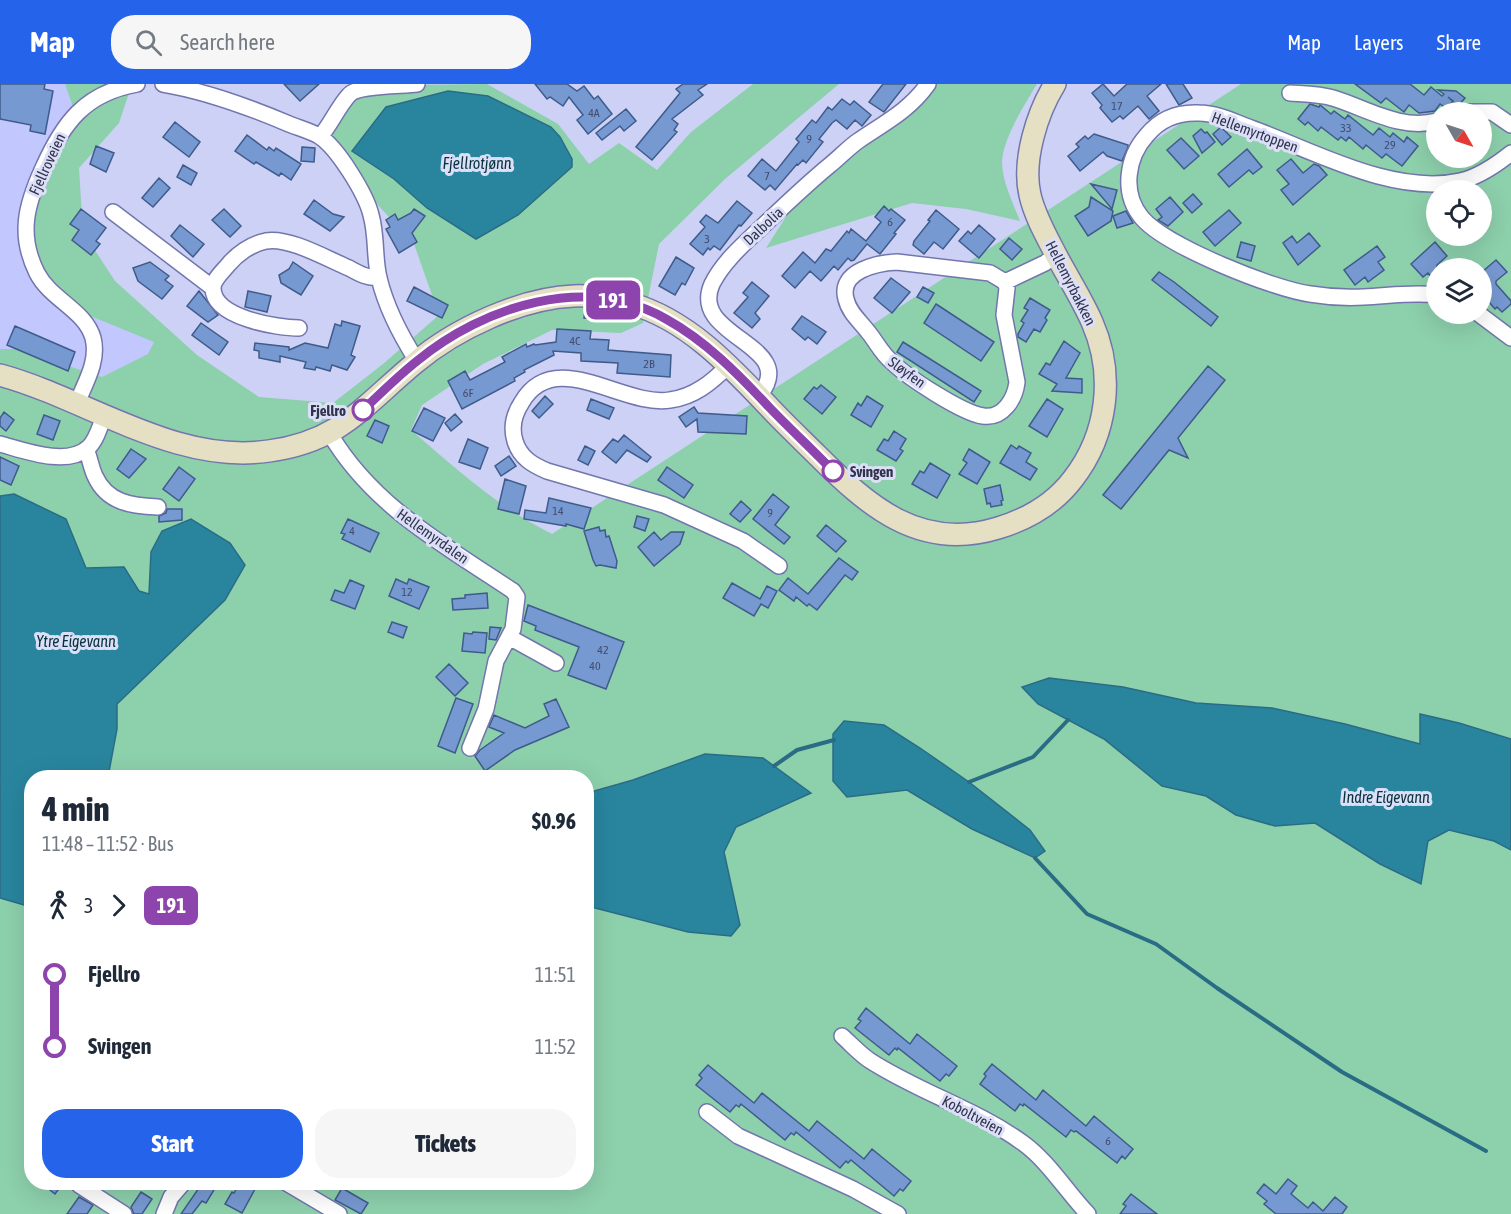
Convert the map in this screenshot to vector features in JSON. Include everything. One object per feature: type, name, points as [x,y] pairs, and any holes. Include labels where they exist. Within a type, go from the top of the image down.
[{"type":"street","name":"Fjellroveien","points":[[77,403],[94,359],[94,340],[82,319],[55,297],[39,276],[32,262],[26,236],[28,206],[52,146],[67,123],[96,98],[111,90],[137,84]]},
{"type":"street","points":[[163,84],[251,110],[320,137],[332,148],[359,185],[368,204],[375,233],[379,277],[399,329],[417,361]]},
{"type":"street","points":[[320,137],[330,125],[350,88],[417,84]]},
{"type":"street","name":"Dalbolia","points":[[759,396],[769,382],[769,372],[759,354],[716,320],[709,303],[712,285],[738,249],[812,180],[850,146],[903,111],[928,84]]},
{"type":"street","name":"Hellemyrbakken","points":[[0,375],[37,387],[172,441],[217,452],[267,452],[330,434],[361,412],[417,361],[445,341],[495,316],[548,299],[578,296],[614,300],[650,310],[696,338],[759,396],[844,483],[873,506],[903,523],[924,531],[961,534],[992,530],[1038,512],[1072,482],[1083,465],[1101,427],[1106,402],[1106,370],[1094,325],[1056,255],[1028,190],[1033,137],[1044,104],[1055,84]]},
{"type":"street","points":[[1290,93],[1332,98],[1376,115],[1409,123],[1426,123]]},
{"type":"street","points":[[1492,112],[1511,125]]},
{"type":"street","name":"Hellemyrtoppen","points":[[1426,295],[1342,297],[1309,294],[1267,283],[1230,268],[1159,233],[1141,217],[1130,191],[1129,169],[1132,157],[1141,141],[1159,123],[1177,115],[1200,113],[1214,115],[1341,164],[1399,181],[1459,182],[1491,168],[1511,153]]},
{"type":"street","points":[[113,212],[213,288],[221,305],[242,318],[254,322],[299,328]]},
{"type":"street","points":[[213,288],[222,272],[238,255],[256,244],[268,241],[301,247],[362,274],[373,278],[379,277]]},
{"type":"street","points":[[1005,282],[1046,263],[1056,255]]},
{"type":"street","name":"Sløyfen","points":[[897,262],[990,273],[1005,282],[1007,288],[1004,315],[1017,382],[1016,392],[1002,411],[994,416],[972,413],[944,398],[893,364],[852,313],[844,288],[849,280],[867,267],[897,262]]},
{"type":"street","points":[[1492,324],[1511,338]]},
{"type":"street","points":[[728,366],[699,391],[684,398],[667,401],[635,398],[581,380],[554,379],[542,383],[532,389],[518,407],[513,432],[516,444],[522,456],[533,465],[664,505],[743,541],[779,566]]},
{"type":"street","points":[[0,444],[32,454],[62,456],[76,454],[86,449],[98,433],[105,414]]},
{"type":"street","name":"Hellemyrdalen","points":[[330,434],[340,450],[379,496],[396,511],[513,591],[518,597],[513,629],[496,661],[486,709],[470,748]]},
{"type":"street","points":[[86,449],[94,475],[105,491],[122,503],[158,507]]},
{"type":"street","points":[[509,637],[556,663]]},
{"type":"street","name":"Koboltveien","points":[[842,1036],[878,1065],[981,1118],[1023,1143],[1053,1172],[1088,1214]]},
{"type":"street","points":[[707,1112],[738,1136],[853,1189],[898,1214]]},
{"type":"street","points":[[87,1190],[124,1214]]},
{"type":"street","points":[[164,1214],[171,1197],[177,1190]]},
{"type":"street","points":[[298,1190],[339,1214]]},
{"type":"shaded area","points":[[0,84],[65,84],[73,106],[46,176],[83,313],[154,341],[149,354],[102,377],[17,349],[0,349]]},
{"type":"green space","points":[[65,84],[132,84],[119,123],[79,168],[83,232],[115,281],[197,355],[259,397],[333,403],[383,364],[439,315],[414,244],[322,140],[330,107],[402,85],[487,84],[558,124],[589,164],[619,143],[657,170],[691,132],[753,84],[839,84],[725,179],[659,244],[643,323],[621,333],[552,330],[483,364],[422,405],[411,430],[496,500],[552,534],[1241,84],[1511,84],[1511,1214],[0,1214],[0,895],[24,879],[24,1190],[594,1190],[594,770],[109,770],[117,729],[117,704],[225,600],[190,519],[162,531],[151,552],[149,594],[139,591],[123,567],[86,568],[66,519],[14,494],[0,496],[0,349],[17,349],[102,377],[148,354],[154,342],[83,313],[52,290],[20,249],[73,107]]},
{"type":"green space","points":[[936,84],[1037,84],[1010,132],[1003,153],[1002,169],[1020,221],[966,209],[912,203],[766,248],[789,212],[843,159],[897,126],[923,102]]},
{"type":"water","name":"Fjellrotjønn","points":[[448,91],[488,96],[551,127],[560,137],[572,159],[572,167],[518,215],[476,239],[427,208],[394,179],[352,151],[386,107]]},
{"type":"water","name":"Ytre Eigevann","points":[[14,494],[66,519],[86,568],[124,567],[139,591],[149,594],[151,552],[162,531],[191,519],[230,543],[245,565],[225,600],[117,704],[117,729],[109,770],[24,770],[24,905],[0,898],[0,496]]},
{"type":"water","name":"Indre Eigevann","points":[[1049,678],[1123,687],[1196,703],[1272,708],[1420,744],[1420,714],[1511,739],[1511,850],[1494,841],[1449,830],[1428,841],[1421,884],[1380,864],[1315,823],[1275,826],[1236,815],[1206,796],[1162,786],[1104,739],[1038,704],[1022,687]]},
{"type":"water","points":[[844,721],[884,725],[920,748],[969,782],[1030,830],[1045,851],[1035,858],[972,829],[907,790],[847,797],[833,781],[833,734]]},
{"type":"water","points":[[705,754],[763,758],[811,793],[736,827],[724,852],[740,925],[731,936],[688,932],[594,908],[594,791],[633,780]]},
{"type":"building","points":[[0,84],[45,84],[44,89],[53,91],[45,134],[30,131],[31,125],[0,119]]},
{"type":"building","points":[[284,84],[319,84],[300,101]]},
{"type":"building","points":[[535,84],[567,84],[577,91],[584,86],[594,99],[598,96],[612,114],[588,134],[577,120],[583,115],[569,97],[563,106],[550,97],[547,99]]},
{"type":"building","points":[[683,84],[707,84],[698,90],[703,95],[672,119],[678,124],[674,130],[677,132],[652,160],[636,147],[680,93],[676,89]]},
{"type":"building","points":[[883,84],[906,84],[884,112],[869,102]]},
{"type":"building","points":[[1103,84],[1114,96],[1127,84],[1161,84],[1147,96],[1159,111],[1149,119],[1138,106],[1123,119],[1120,116],[1112,122],[1100,108],[1102,105],[1092,93]]},
{"type":"building","points":[[1166,84],[1183,84],[1192,98],[1179,105]]},
{"type":"building","points":[[1355,84],[1410,84],[1424,95],[1431,87],[1442,96],[1444,94],[1438,90],[1456,91],[1465,98],[1462,102],[1426,102],[1426,112],[1419,113],[1409,105],[1404,112],[1386,98],[1381,103]]},
{"type":"building","points":[[842,99],[850,105],[854,101],[871,115],[862,126],[855,120],[847,129],[836,120],[819,139],[823,142],[806,163],[803,160],[797,164],[775,190],[770,185],[765,190],[748,176],[762,159],[776,171],[799,142],[796,139],[812,120],[816,123],[828,107],[832,110]]},
{"type":"building","points":[[1310,104],[1319,107],[1320,105],[1331,114],[1334,111],[1345,119],[1348,115],[1373,135],[1379,128],[1390,137],[1393,133],[1404,142],[1407,137],[1418,146],[1402,166],[1386,154],[1382,158],[1366,145],[1363,149],[1349,137],[1346,141],[1341,137],[1338,140],[1321,127],[1318,131],[1308,122],[1305,125],[1298,119]]},
{"type":"building","points":[[626,109],[636,121],[624,131],[620,126],[602,140],[596,133]]},
{"type":"building","points":[[175,122],[200,142],[189,157],[163,137]]},
{"type":"building","points":[[1221,127],[1231,137],[1222,145],[1213,134]]},
{"type":"building","points":[[1201,129],[1207,132],[1215,142],[1202,153],[1193,136]]},
{"type":"building","points":[[1094,134],[1128,145],[1128,147],[1122,161],[1107,156],[1103,152],[1080,171],[1068,156],[1079,147],[1076,144],[1085,136],[1088,139]]},
{"type":"building","points":[[247,135],[267,150],[269,147],[274,151],[276,148],[301,164],[291,180],[281,173],[279,176],[256,162],[254,164],[235,151]]},
{"type":"building","points":[[1181,138],[1199,156],[1184,169],[1167,150]]},
{"type":"building","points":[[96,146],[114,153],[106,172],[90,164]]},
{"type":"building","points":[[302,147],[315,148],[314,162],[301,161]]},
{"type":"building","points":[[1247,149],[1262,167],[1253,174],[1249,170],[1229,187],[1218,174]]},
{"type":"building","points":[[1291,159],[1303,173],[1314,164],[1327,175],[1293,205],[1281,190],[1289,184],[1277,170]]},
{"type":"building","points":[[183,165],[197,173],[191,185],[177,177]]},
{"type":"building","points":[[159,178],[170,188],[153,207],[142,198]]},
{"type":"building","points":[[1091,184],[1117,190],[1112,209]]},
{"type":"building","points":[[1193,194],[1202,204],[1192,213],[1183,203]]},
{"type":"building","points":[[1091,197],[1113,211],[1111,221],[1088,236],[1075,216],[1089,207]]},
{"type":"building","points":[[1170,197],[1183,212],[1168,226],[1158,220],[1162,217],[1156,209]]},
{"type":"building","points":[[314,200],[333,214],[344,217],[330,231],[304,214]]},
{"type":"building","points":[[737,201],[752,213],[741,226],[739,225],[720,250],[714,246],[710,250],[708,248],[703,255],[690,244],[705,227],[700,222],[706,215],[718,223]]},
{"type":"building","points":[[884,206],[905,220],[880,254],[867,244],[854,260],[851,261],[848,258],[838,270],[834,266],[821,281],[810,271],[795,288],[782,276],[803,252],[815,263],[826,249],[831,251],[851,229],[866,241],[881,222],[875,217]]},
{"type":"building","points":[[81,209],[106,228],[96,241],[100,244],[91,255],[72,240],[79,230],[70,224]]},
{"type":"building","points":[[224,209],[241,226],[230,237],[212,220]]},
{"type":"building","points":[[414,209],[425,216],[412,233],[417,242],[399,253],[386,229],[390,227],[386,220],[395,214],[398,220]]},
{"type":"building","points":[[936,210],[959,229],[943,249],[934,242],[924,254],[913,245],[914,241]]},
{"type":"building","points":[[1229,210],[1241,223],[1215,246],[1203,232]]},
{"type":"building","points":[[1126,211],[1133,223],[1117,228],[1113,216]]},
{"type":"building","points":[[180,225],[204,244],[193,257],[171,236]]},
{"type":"building","points":[[979,225],[995,239],[979,258],[959,241],[968,231],[971,234]]},
{"type":"building","points":[[1309,233],[1320,246],[1298,265],[1283,243],[1292,236],[1297,243]]},
{"type":"building","points":[[1009,238],[1022,249],[1012,260],[1000,249]]},
{"type":"building","points":[[1241,242],[1255,246],[1251,261],[1237,257]]},
{"type":"building","points":[[1377,246],[1385,257],[1378,262],[1384,270],[1368,282],[1365,277],[1355,285],[1344,270]]},
{"type":"building","points":[[1431,246],[1438,246],[1447,256],[1426,258],[1426,275],[1423,277],[1411,264]]},
{"type":"building","points":[[676,257],[694,268],[685,285],[682,283],[675,295],[659,286]]},
{"type":"building","points":[[1496,260],[1507,272],[1496,281],[1511,301],[1511,304],[1502,312],[1492,306],[1492,263]]},
{"type":"building","points":[[150,262],[169,276],[165,280],[173,286],[162,299],[138,281],[133,268]]},
{"type":"building","points":[[293,262],[313,276],[301,295],[281,283],[279,275],[289,269]]},
{"type":"building","points":[[1159,272],[1218,317],[1211,326],[1152,280]]},
{"type":"building","points":[[891,278],[910,292],[892,313],[874,298]]},
{"type":"building","points":[[752,282],[769,296],[755,313],[760,319],[752,328],[734,313],[748,297],[743,293]]},
{"type":"building","points":[[414,287],[448,305],[442,318],[407,301]]},
{"type":"building","points":[[923,287],[934,293],[928,303],[917,297]]},
{"type":"building","points":[[199,291],[218,315],[208,322],[187,306]]},
{"type":"building","points":[[248,291],[271,296],[267,312],[245,307]]},
{"type":"building","points":[[1030,298],[1050,310],[1040,332],[1034,329],[1026,342],[1018,337],[1018,334],[1024,323],[1021,321],[1028,310],[1024,308]]},
{"type":"building","points":[[936,304],[994,342],[981,361],[924,323]]},
{"type":"building","points":[[585,309],[598,310],[597,319],[584,318]]},
{"type":"building","points":[[802,316],[826,332],[817,344],[808,337],[805,340],[792,329]]},
{"type":"building","points":[[342,321],[360,326],[351,355],[355,357],[347,370],[332,365],[330,371],[316,367],[315,370],[304,368],[306,362],[280,356],[280,362],[259,358],[259,351],[254,350],[255,343],[289,347],[289,350],[305,343],[328,348],[335,324],[341,326]]},
{"type":"building","points":[[201,323],[228,342],[219,355],[192,335]]},
{"type":"building","points":[[15,326],[75,352],[68,371],[7,345]]},
{"type":"building","points":[[557,329],[591,331],[590,339],[609,340],[608,350],[671,355],[670,377],[617,373],[618,363],[581,361],[581,353],[553,351],[554,355],[524,370],[525,372],[514,378],[515,381],[462,409],[448,381],[465,371],[470,380],[505,362],[502,357],[526,344],[527,347],[556,342]]},
{"type":"building","points":[[1064,341],[1080,353],[1066,378],[1082,379],[1082,393],[1052,391],[1057,384],[1039,374],[1046,363],[1050,365]]},
{"type":"building","points":[[903,342],[981,391],[974,402],[897,352]]},
{"type":"building","points":[[1208,366],[1225,380],[1178,438],[1188,458],[1169,450],[1121,509],[1103,495]]},
{"type":"building","points":[[821,385],[836,397],[822,414],[804,399],[814,387],[817,389]]},
{"type":"building","points":[[545,396],[553,404],[539,418],[532,411]]},
{"type":"building","points":[[867,396],[883,406],[871,427],[851,415],[858,403],[861,406]]},
{"type":"building","points":[[591,399],[614,408],[609,419],[587,410]]},
{"type":"building","points":[[1047,399],[1063,409],[1047,437],[1029,426]]},
{"type":"building","points":[[694,407],[698,413],[747,416],[746,434],[698,432],[697,419],[686,427],[679,417]]},
{"type":"building","points":[[424,408],[445,418],[433,441],[412,431]]},
{"type":"building","points":[[4,412],[14,420],[6,431],[0,426],[0,418]]},
{"type":"building","points":[[455,414],[462,422],[451,431],[445,423]]},
{"type":"building","points":[[44,415],[60,421],[53,440],[37,434]]},
{"type":"building","points":[[375,420],[389,426],[382,443],[367,436]]},
{"type":"building","points":[[894,431],[906,439],[900,449],[903,451],[896,461],[877,450],[884,439],[888,441]]},
{"type":"building","points":[[624,435],[651,457],[647,462],[627,450],[616,463],[602,452],[613,439],[618,442]]},
{"type":"building","points":[[468,439],[488,448],[480,469],[459,462]]},
{"type":"building","points":[[1011,445],[1017,449],[1019,446],[1031,453],[1026,462],[1037,469],[1030,480],[1000,463]]},
{"type":"building","points":[[585,446],[595,451],[588,465],[578,460]]},
{"type":"building","points":[[131,449],[146,459],[129,478],[117,469]]},
{"type":"building","points":[[969,449],[990,462],[977,484],[959,474],[967,463],[963,460]]},
{"type":"building","points":[[509,456],[516,466],[501,476],[495,466]]},
{"type":"building","points":[[0,457],[19,466],[11,485],[0,480]]},
{"type":"building","points":[[930,463],[950,475],[937,498],[912,484],[920,471],[924,473]]},
{"type":"building","points":[[179,467],[195,479],[179,501],[163,489]]},
{"type":"building","points":[[667,467],[693,485],[684,498],[658,480]]},
{"type":"building","points":[[505,479],[526,486],[519,514],[498,509]]},
{"type":"building","points":[[1000,485],[1002,505],[991,507],[990,503],[987,504],[984,489]]},
{"type":"building","points":[[773,494],[789,507],[775,525],[790,537],[784,544],[753,519]]},
{"type":"building","points":[[549,498],[591,508],[584,529],[566,524],[566,526],[524,519],[525,510],[546,513]]},
{"type":"building","points":[[741,501],[751,510],[740,522],[730,514]]},
{"type":"building","points":[[167,509],[182,509],[182,520],[159,522],[159,516],[166,513]]},
{"type":"building","points":[[637,516],[649,519],[645,531],[634,527]]},
{"type":"building","points":[[348,519],[379,533],[370,552],[342,539],[345,534],[341,533]]},
{"type":"building","points":[[826,525],[846,541],[836,552],[817,536]]},
{"type":"building","points":[[599,527],[600,531],[605,530],[606,537],[609,536],[617,561],[616,568],[596,566],[593,560],[584,531]]},
{"type":"building","points":[[654,532],[661,540],[671,532],[684,532],[680,544],[654,566],[638,547]]},
{"type":"building","points":[[839,558],[858,572],[852,580],[845,575],[817,610],[809,604],[807,606],[796,597],[794,601],[779,590],[788,578],[808,594]]},
{"type":"building","points":[[396,579],[407,584],[409,579],[429,587],[419,609],[389,596]]},
{"type":"building","points":[[350,580],[364,586],[355,609],[331,600],[335,590],[344,593]]},
{"type":"building","points":[[732,583],[760,599],[767,586],[777,591],[768,608],[761,604],[754,616],[723,598]]},
{"type":"building","points":[[487,593],[488,608],[453,610],[452,599]]},
{"type":"building","points":[[528,605],[624,642],[606,689],[568,675],[579,647],[535,630],[536,626],[524,621]]},
{"type":"building","points":[[392,622],[407,627],[403,638],[388,632]]},
{"type":"building","points":[[490,627],[501,628],[496,640],[489,639]]},
{"type":"building","points":[[473,632],[487,633],[485,653],[462,651],[464,633],[472,634]]},
{"type":"building","points":[[449,664],[468,683],[455,696],[436,677]]},
{"type":"building","points":[[456,698],[473,704],[455,753],[438,746]]},
{"type":"building","points":[[556,699],[569,727],[515,750],[484,770],[475,756],[504,733],[489,727],[494,715],[525,728],[549,716],[544,704]]},
{"type":"building","points":[[866,1008],[910,1044],[917,1034],[957,1066],[949,1076],[946,1074],[940,1081],[898,1048],[897,1050],[895,1048],[889,1055],[855,1028],[861,1021],[858,1019]]},
{"type":"building","points":[[992,1064],[1036,1100],[1043,1090],[1086,1126],[1094,1116],[1133,1149],[1125,1159],[1122,1156],[1117,1163],[1076,1131],[1071,1130],[1066,1137],[1024,1104],[1023,1106],[1020,1104],[1015,1111],[980,1084]]},
{"type":"building","points":[[708,1065],[754,1103],[762,1093],[809,1131],[817,1121],[864,1159],[872,1149],[911,1181],[903,1191],[900,1189],[894,1196],[851,1160],[848,1163],[846,1161],[840,1168],[796,1132],[794,1135],[791,1133],[785,1140],[741,1104],[739,1107],[736,1105],[730,1112],[696,1085],[702,1078],[699,1075]]},
{"type":"building","points":[[1288,1179],[1297,1186],[1291,1194],[1308,1208],[1313,1202],[1323,1211],[1335,1197],[1347,1207],[1342,1214],[1276,1214],[1264,1204],[1267,1201],[1257,1193],[1264,1184],[1276,1194]]},
{"type":"building","points":[[198,1190],[214,1190],[206,1203],[202,1201],[192,1214],[181,1214]]},
{"type":"building","points":[[236,1190],[254,1190],[242,1213],[225,1204],[232,1192],[234,1193]]},
{"type":"building","points":[[341,1190],[345,1190],[368,1203],[361,1214],[335,1200]]},
{"type":"building","points":[[141,1192],[152,1199],[142,1214],[134,1214],[131,1207]]},
{"type":"building","points":[[1131,1194],[1157,1214],[1120,1214],[1126,1206],[1123,1204]]},
{"type":"building","points":[[79,1197],[93,1205],[87,1214],[67,1214]]},
{"type":"waterway","points":[[969,782],[1033,757],[1068,720]]},
{"type":"waterway","points":[[774,766],[797,750],[834,740]]},
{"type":"waterway","points":[[1035,858],[1087,914],[1156,944],[1342,1072],[1486,1151]]},
{"type":"bus line","name":"191","points":[[363,410],[417,361],[445,341],[480,322],[548,299],[596,297],[650,310],[696,338],[728,366],[833,471]]},
{"type":"place","name":"Fjellro","points":[[363,410]]},
{"type":"place","name":"Svingen","points":[[833,471]]}]
